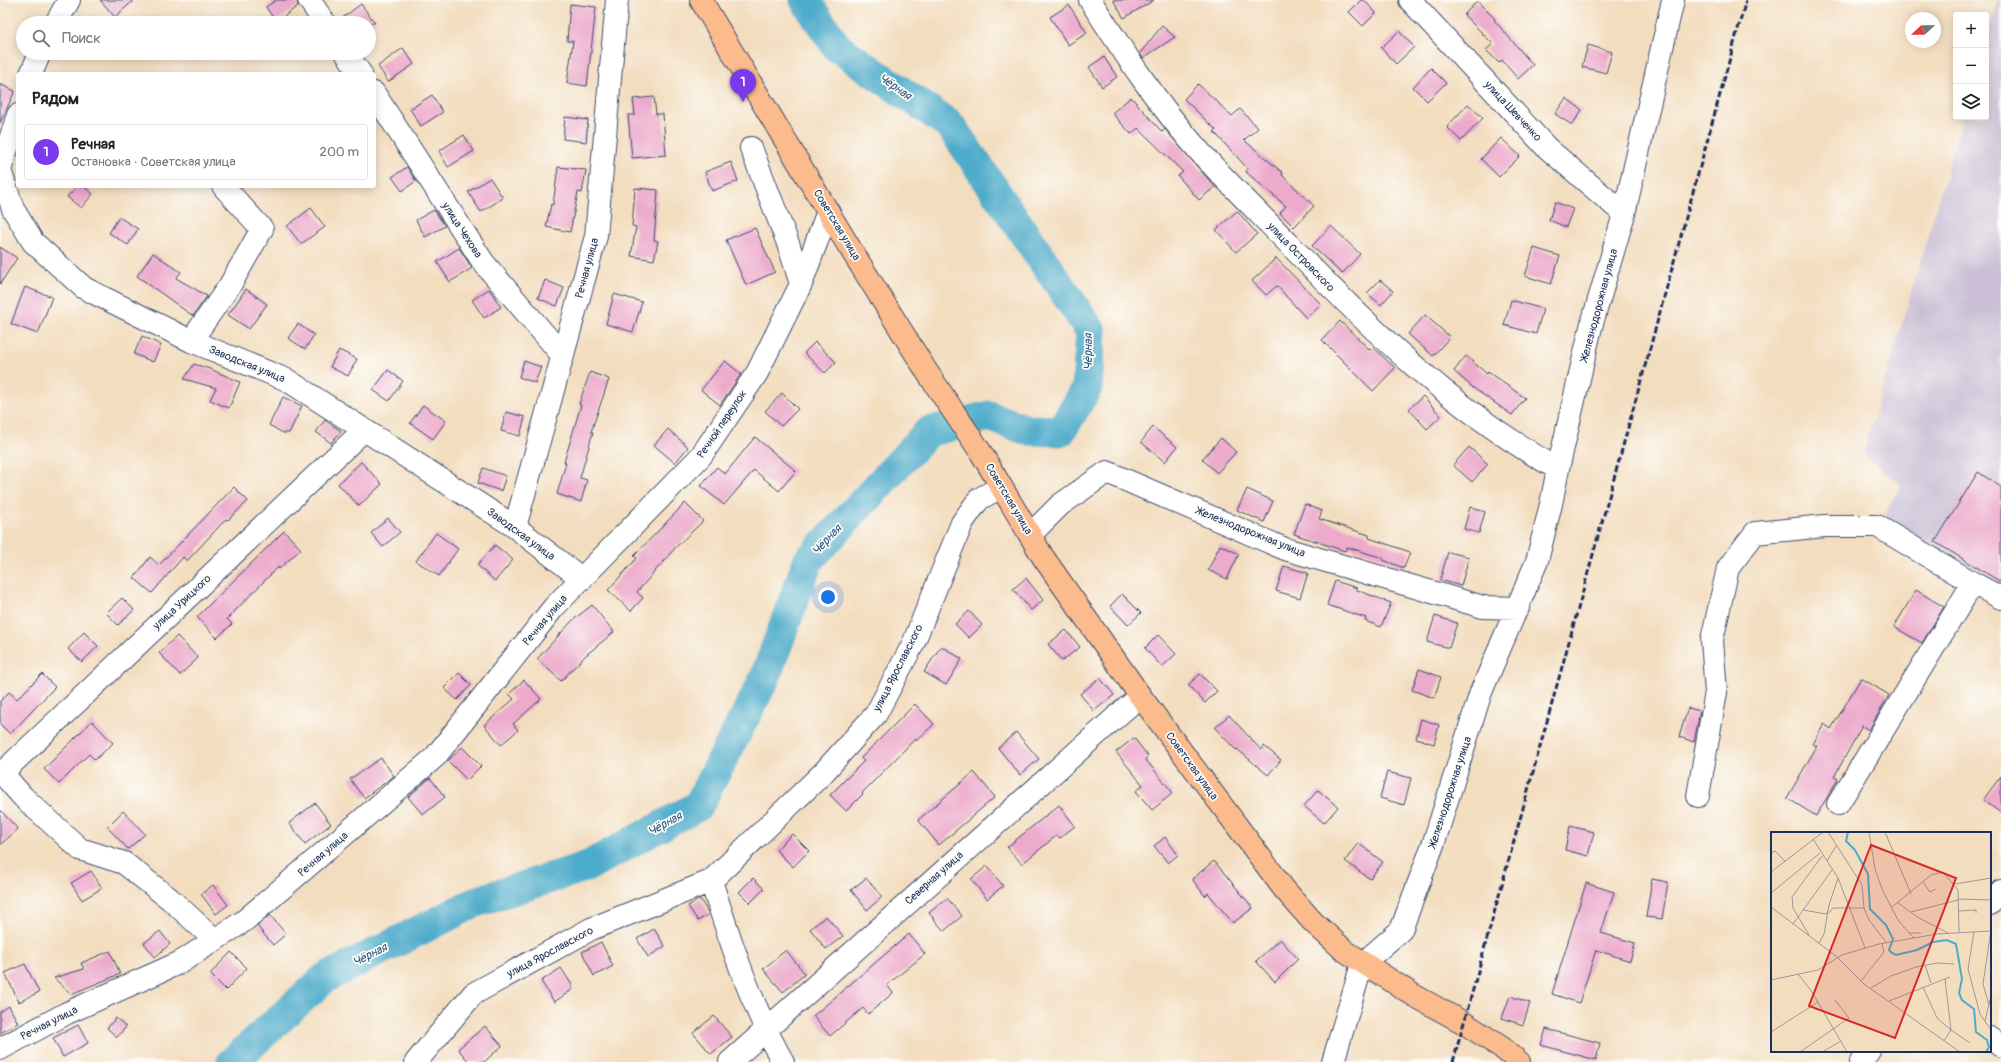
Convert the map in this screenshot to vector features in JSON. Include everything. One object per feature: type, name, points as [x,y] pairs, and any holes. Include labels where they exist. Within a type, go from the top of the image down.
[{"type":"main road","name":"Советская улица","points":[[701,0],[927,372],[980,451],[1030,535],[1141,697],[1284,889],[1313,922],[1362,964],[1464,1023],[1501,1047],[1519,1062]]},
{"type":"street","points":[[60,16],[69,0]]},
{"type":"street","points":[[309,0],[320,16]]},
{"type":"street","name":"Речная улица","points":[[515,527],[596,236],[617,0]]},
{"type":"street","name":"улица Островского","points":[[1090,0],[1134,69],[1200,151],[1338,296],[1451,398],[1524,450],[1558,469]]},
{"type":"street","name":"улица Шевченко","points":[[1410,0],[1546,147],[1624,214]]},
{"type":"street","name":"Железнодорожная улица","points":[[1362,964],[1401,930],[1434,842],[1481,692],[1537,561],[1552,504],[1558,469],[1591,327],[1624,214],[1673,0]]},
{"type":"street","points":[[32,72],[37,60]]},
{"type":"street","points":[[351,60],[360,72]]},
{"type":"street","name":"улица Чехова","points":[[376,96],[483,262],[563,356]]},
{"type":"street","name":"Заводская улица","points":[[16,121],[0,170],[13,209],[33,242],[84,288],[190,341],[287,380],[515,527],[582,579]]},
{"type":"street","points":[[751,148],[789,246],[800,284]]},
{"type":"street","points":[[190,341],[230,285],[262,229],[224,188]]},
{"type":"street","name":"Речной переулок","points":[[582,579],[702,456],[757,373],[800,284],[828,211]]},
{"type":"street","name":"улица Урицкого","points":[[1,774],[364,430]]},
{"type":"street","name":"Железнодорожная улица","points":[[1030,535],[1060,504],[1107,472],[1286,549],[1483,607],[1518,608]]},
{"type":"street","name":"улица Ярославского","points":[[416,1062],[473,994],[591,929],[711,881],[823,773],[876,714],[913,644],[962,523],[979,499],[1001,487]]},
{"type":"street","points":[[1698,796],[1716,692],[1712,640],[1728,568],[1754,533],[1824,526],[1878,526],[2001,598]]},
{"type":"street","name":"Речная улица","points":[[0,1049],[67,1013],[181,962],[244,921],[435,757],[554,607],[582,579]]},
{"type":"street","points":[[1838,804],[1973,583]]},
{"type":"street","name":"Северная улица","points":[[730,1062],[943,870],[1141,697]]},
{"type":"street","points":[[1,774],[23,797],[80,849],[124,863],[170,899],[215,940]]},
{"type":"street","points":[[711,881],[734,953],[766,1030],[783,1062]]},
{"type":"street","points":[[1991,903],[2001,891]]},
{"type":"street","points":[[1333,1062],[1362,964]]},
{"type":"street","points":[[1991,1039],[2001,1046]]},
{"type":"street","points":[[1861,1062],[1868,1052]]},
{"type":"shaded area","points":[[1998,0],[2001,0],[2001,591],[1882,518],[1901,485],[1863,454],[1962,120],[1989,120],[1989,31]]},
{"type":"building","points":[[100,0],[134,0],[116,16],[114,16]]},
{"type":"building","points":[[276,0],[297,0],[298,6],[284,16],[272,16],[266,7]]},
{"type":"building","points":[[1113,0],[1154,0],[1124,18]]},
{"type":"building","points":[[1361,0],[1364,0],[1376,13],[1363,26],[1349,12]]},
{"type":"building","points":[[1477,1],[1495,19],[1494,20],[1533,65],[1518,79],[1502,60],[1499,63],[1486,50],[1493,44],[1464,15]]},
{"type":"building","points":[[361,4],[370,16],[345,16]]},
{"type":"building","points":[[570,4],[596,7],[587,86],[567,83],[573,41],[567,41]]},
{"type":"building","points":[[1069,5],[1087,33],[1068,45],[1050,17]]},
{"type":"building","points":[[1162,26],[1175,37],[1143,58],[1140,53]]},
{"type":"building","points":[[1399,31],[1414,47],[1396,64],[1381,48]]},
{"type":"building","points":[[1588,45],[1612,52],[1606,73],[1582,67]]},
{"type":"building","points":[[403,48],[414,64],[388,82],[378,66]]},
{"type":"building","points":[[1104,57],[1117,77],[1102,87],[1089,67]]},
{"type":"building","points":[[1431,68],[1446,83],[1427,101],[1413,87]]},
{"type":"building","points":[[0,84],[15,91],[0,123]]},
{"type":"building","points":[[1198,84],[1232,116],[1240,109],[1258,128],[1244,140],[1283,173],[1282,175],[1314,206],[1294,227],[1280,213],[1286,206],[1246,172],[1248,169],[1214,132],[1216,130],[1184,99]]},
{"type":"building","points":[[432,95],[443,112],[421,126],[410,109]]},
{"type":"building","points":[[654,97],[656,114],[663,114],[666,155],[632,158],[628,115],[635,115],[633,99]]},
{"type":"building","points":[[1131,97],[1162,132],[1165,129],[1215,187],[1199,200],[1178,176],[1183,172],[1138,128],[1131,134],[1112,113]]},
{"type":"building","points":[[1566,98],[1582,110],[1572,125],[1555,114]]},
{"type":"building","points":[[1468,104],[1483,118],[1461,141],[1447,127]]},
{"type":"building","points":[[565,117],[588,120],[586,142],[563,139]]},
{"type":"building","points":[[464,135],[474,151],[448,167],[439,151]]},
{"type":"building","points":[[1501,138],[1520,156],[1499,177],[1481,159]]},
{"type":"building","points":[[731,162],[738,181],[712,191],[705,172]]},
{"type":"building","points":[[407,167],[416,181],[402,191],[392,177]]},
{"type":"building","points":[[558,167],[586,170],[582,193],[578,192],[570,232],[546,227],[551,204],[553,205]]},
{"type":"building","points":[[490,178],[503,198],[481,212],[468,192]]},
{"type":"building","points":[[75,188],[86,188],[93,194],[81,208],[67,197]]},
{"type":"building","points":[[635,188],[658,190],[654,240],[658,241],[654,260],[631,256],[636,227],[632,226]]},
{"type":"building","points":[[1555,202],[1573,209],[1566,227],[1549,220]]},
{"type":"building","points":[[311,208],[325,227],[301,244],[287,226]]},
{"type":"building","points":[[434,210],[445,226],[425,237],[416,220]]},
{"type":"building","points":[[1237,211],[1257,234],[1236,252],[1216,230]]},
{"type":"building","points":[[119,217],[138,229],[128,245],[109,233]]},
{"type":"building","points":[[1331,226],[1360,254],[1342,274],[1312,246]]},
{"type":"building","points":[[755,228],[775,272],[746,285],[726,240]]},
{"type":"building","points":[[0,247],[17,258],[0,284]]},
{"type":"building","points":[[459,248],[472,268],[450,282],[437,262]]},
{"type":"building","points":[[1534,248],[1560,256],[1551,284],[1525,276]]},
{"type":"building","points":[[153,253],[181,272],[176,278],[207,296],[193,316],[137,276]]},
{"type":"building","points":[[1276,258],[1321,304],[1306,318],[1277,286],[1266,295],[1252,281]]},
{"type":"building","points":[[545,280],[564,288],[557,306],[538,298]]},
{"type":"building","points":[[1380,280],[1393,291],[1381,305],[1367,293]]},
{"type":"building","points":[[25,287],[52,297],[38,334],[11,324]]},
{"type":"building","points":[[246,289],[267,304],[249,329],[228,315]]},
{"type":"building","points":[[489,289],[501,307],[484,318],[472,300]]},
{"type":"building","points":[[614,294],[642,302],[633,332],[606,324]]},
{"type":"building","points":[[1511,300],[1543,309],[1536,334],[1504,325]]},
{"type":"building","points":[[1425,315],[1450,337],[1433,356],[1408,334]]},
{"type":"building","points":[[1340,321],[1370,350],[1373,347],[1395,368],[1373,391],[1322,340]]},
{"type":"building","points":[[298,324],[314,335],[305,349],[288,338]]},
{"type":"building","points":[[142,336],[161,345],[153,362],[134,354]]},
{"type":"building","points":[[815,342],[836,362],[825,373],[804,353]]},
{"type":"building","points":[[339,350],[357,359],[348,376],[330,367]]},
{"type":"building","points":[[1466,356],[1487,374],[1488,372],[1525,398],[1512,415],[1472,387],[1454,371]]},
{"type":"building","points":[[524,361],[541,367],[535,383],[519,377]]},
{"type":"building","points":[[725,361],[741,374],[720,405],[701,390]]},
{"type":"building","points":[[194,364],[240,382],[229,408],[210,400],[216,388],[184,379]]},
{"type":"building","points":[[388,370],[403,381],[389,401],[373,390]]},
{"type":"building","points":[[590,372],[609,379],[591,432],[593,432],[580,478],[587,480],[581,502],[557,494],[566,463],[564,462],[581,405],[579,404]]},
{"type":"building","points":[[782,393],[798,409],[781,426],[765,411]]},
{"type":"building","points":[[1423,396],[1441,416],[1427,429],[1409,409]]},
{"type":"building","points":[[283,397],[302,406],[289,433],[283,433],[269,425]]},
{"type":"building","points":[[423,405],[446,421],[433,439],[410,423]]},
{"type":"building","points":[[506,412],[525,417],[520,436],[501,431]]},
{"type":"building","points":[[325,420],[341,431],[331,443],[316,432]]},
{"type":"building","points":[[1153,427],[1177,447],[1165,462],[1141,442]]},
{"type":"building","points":[[668,429],[688,447],[675,463],[654,445]]},
{"type":"building","points":[[755,437],[796,471],[779,491],[754,470],[724,505],[701,486],[717,467],[725,474]]},
{"type":"building","points":[[1221,438],[1236,452],[1217,473],[1202,459]]},
{"type":"building","points":[[1469,447],[1488,464],[1472,482],[1453,465]]},
{"type":"building","points":[[361,462],[382,484],[359,506],[338,484]]},
{"type":"building","points":[[483,468],[506,476],[501,491],[478,483]]},
{"type":"building","points":[[1978,472],[2001,487],[2001,582],[1935,542]]},
{"type":"building","points":[[234,487],[248,501],[228,520],[226,519],[187,561],[183,557],[152,593],[134,578],[150,557],[159,565]]},
{"type":"building","points":[[1247,489],[1273,501],[1264,522],[1237,510]]},
{"type":"building","points":[[685,503],[703,521],[675,548],[637,592],[643,598],[631,611],[608,590],[637,558],[634,556]]},
{"type":"building","points":[[1305,504],[1322,511],[1319,519],[1369,535],[1369,538],[1410,552],[1404,568],[1383,560],[1383,558],[1347,547],[1345,551],[1294,534]]},
{"type":"building","points":[[1470,507],[1485,512],[1479,533],[1464,529]]},
{"type":"building","points":[[388,518],[400,532],[383,547],[371,533]]},
{"type":"building","points":[[284,531],[301,549],[279,569],[278,567],[227,619],[232,624],[217,638],[197,617]]},
{"type":"building","points":[[436,533],[458,549],[439,576],[416,561]]},
{"type":"building","points":[[495,545],[513,560],[495,581],[477,565]]},
{"type":"building","points":[[1220,545],[1239,554],[1227,579],[1208,570]]},
{"type":"building","points":[[1448,552],[1469,557],[1461,586],[1440,580]]},
{"type":"building","points":[[1284,566],[1308,573],[1300,598],[1276,591]]},
{"type":"building","points":[[1026,578],[1043,600],[1031,610],[1013,589]]},
{"type":"building","points":[[1335,581],[1357,588],[1357,590],[1391,603],[1381,627],[1365,621],[1366,618],[1327,605]]},
{"type":"building","points":[[1916,590],[1944,607],[1922,643],[1894,627]]},
{"type":"building","points":[[1122,594],[1141,613],[1128,625],[1110,606]]},
{"type":"building","points":[[122,598],[134,610],[118,625],[106,613]]},
{"type":"building","points":[[592,605],[614,632],[586,655],[561,681],[537,659],[573,620]]},
{"type":"building","points":[[969,611],[982,625],[969,638],[955,624]]},
{"type":"building","points":[[1435,616],[1457,623],[1449,648],[1427,642]]},
{"type":"building","points":[[1066,630],[1080,647],[1062,661],[1048,644]]},
{"type":"building","points":[[84,632],[98,646],[82,662],[68,649]]},
{"type":"building","points":[[1158,635],[1176,654],[1162,667],[1145,648]]},
{"type":"building","points":[[177,636],[198,658],[180,675],[159,653]]},
{"type":"building","points":[[941,646],[962,659],[946,685],[924,672]]},
{"type":"building","points":[[1419,669],[1441,677],[1434,698],[1412,690]]},
{"type":"building","points":[[459,673],[471,685],[457,700],[444,688]]},
{"type":"building","points":[[42,674],[55,687],[10,734],[0,724],[0,701],[9,692],[17,699]]},
{"type":"building","points":[[1200,674],[1217,691],[1205,703],[1188,685]]},
{"type":"building","points":[[1100,678],[1114,695],[1094,711],[1080,694]]},
{"type":"building","points":[[1861,678],[1889,695],[1869,730],[1862,726],[1834,777],[1838,779],[1816,816],[1787,798],[1817,746],[1813,744],[1824,724],[1831,729]]},
{"type":"building","points":[[524,680],[541,699],[513,724],[518,730],[501,745],[484,725],[514,699],[509,694]]},
{"type":"building","points":[[915,704],[934,724],[916,741],[915,739],[846,811],[830,795],[864,761],[861,758]]},
{"type":"building","points":[[1688,708],[1700,711],[1694,742],[1679,737]]},
{"type":"building","points":[[1229,715],[1261,750],[1264,746],[1281,760],[1268,775],[1237,749],[1236,750],[1215,728]]},
{"type":"building","points":[[1421,719],[1439,725],[1434,744],[1416,738]]},
{"type":"building","points":[[92,721],[113,743],[95,760],[89,754],[59,784],[44,769]]},
{"type":"building","points":[[1016,732],[1039,759],[1020,775],[998,748]]},
{"type":"building","points":[[1134,738],[1148,756],[1145,759],[1173,793],[1152,810],[1136,791],[1143,785],[1116,752]]},
{"type":"building","points":[[462,747],[481,766],[467,780],[448,761]]},
{"type":"building","points":[[381,758],[394,776],[364,798],[350,779]]},
{"type":"building","points":[[974,772],[995,797],[939,845],[918,820]]},
{"type":"building","points":[[1387,772],[1411,778],[1404,805],[1380,798]]},
{"type":"building","points":[[2001,776],[2001,813],[1983,800]]},
{"type":"building","points":[[430,778],[445,797],[423,815],[408,797]]},
{"type":"building","points":[[1318,790],[1338,807],[1324,823],[1304,806]]},
{"type":"building","points":[[315,803],[331,824],[305,844],[289,823]]},
{"type":"building","points":[[1059,805],[1075,826],[1060,838],[1057,835],[1022,864],[1007,847]]},
{"type":"building","points":[[0,810],[18,829],[0,845]]},
{"type":"building","points":[[123,811],[145,834],[128,849],[107,827]]},
{"type":"building","points":[[1570,826],[1594,832],[1588,856],[1565,850]]},
{"type":"building","points":[[792,834],[809,851],[793,867],[776,850]]},
{"type":"building","points":[[1165,837],[1178,855],[1168,863],[1154,846]]},
{"type":"building","points":[[1358,843],[1383,862],[1370,879],[1345,861]]},
{"type":"building","points":[[1214,861],[1253,908],[1233,923],[1208,893],[1205,896],[1192,879]]},
{"type":"building","points":[[987,866],[1003,886],[987,899],[971,879]]},
{"type":"building","points":[[91,871],[102,888],[82,900],[71,883]]},
{"type":"building","points":[[753,878],[764,889],[750,903],[739,892]]},
{"type":"building","points":[[866,878],[882,897],[867,910],[851,890]]},
{"type":"building","points":[[1652,879],[1668,882],[1662,919],[1646,917]]},
{"type":"building","points":[[1586,883],[1614,892],[1601,933],[1635,943],[1630,961],[1596,950],[1579,1003],[1552,994]]},
{"type":"building","points":[[213,885],[228,905],[216,914],[201,894]]},
{"type":"building","points":[[947,898],[962,916],[944,931],[929,913]]},
{"type":"building","points":[[700,899],[709,914],[698,921],[688,906]]},
{"type":"building","points":[[270,915],[286,934],[273,945],[257,926]]},
{"type":"building","points":[[826,916],[843,936],[826,949],[810,929]]},
{"type":"building","points":[[654,929],[665,946],[648,957],[637,939]]},
{"type":"building","points":[[160,931],[170,944],[155,957],[144,943]]},
{"type":"building","points":[[909,934],[925,954],[887,985],[893,993],[868,1014],[863,1008],[830,1036],[813,1016]]},
{"type":"building","points":[[1280,939],[1298,959],[1275,982],[1256,961]]},
{"type":"building","points":[[601,942],[613,966],[594,976],[582,952]]},
{"type":"building","points":[[786,950],[805,974],[783,992],[763,969]]},
{"type":"building","points":[[110,951],[120,974],[71,994],[54,978],[84,969],[81,963]]},
{"type":"building","points":[[231,952],[247,968],[226,990],[210,974]]},
{"type":"building","points":[[25,964],[39,992],[19,1002],[5,973]]},
{"type":"building","points":[[561,968],[572,985],[572,990],[554,1002],[541,981]]},
{"type":"building","points":[[1510,996],[1530,1003],[1523,1025],[1502,1018]]},
{"type":"building","points":[[9,1006],[18,1023],[0,1033],[0,1012]]},
{"type":"building","points":[[714,1016],[732,1037],[711,1054],[693,1033]]},
{"type":"building","points":[[116,1018],[126,1027],[117,1037],[107,1028]]},
{"type":"building","points":[[78,1025],[88,1043],[63,1057],[53,1038]]},
{"type":"building","points":[[485,1026],[502,1046],[484,1062],[469,1062],[458,1049]]},
{"type":"building","points":[[1546,1029],[1600,1043],[1596,1060],[1541,1045]]},
{"type":"waterway","name":"Чёрная","points":[[232,1062],[325,978],[478,901],[588,866],[698,806],[764,680],[808,561],[928,432],[989,416],[1027,430],[1061,431],[1087,388],[1091,331],[950,125],[837,47],[805,0]]},
{"type":"railway","points":[[1453,1062],[1746,0]]},
{"type":"place","name":"Речная","points":[[743,102]]}]
